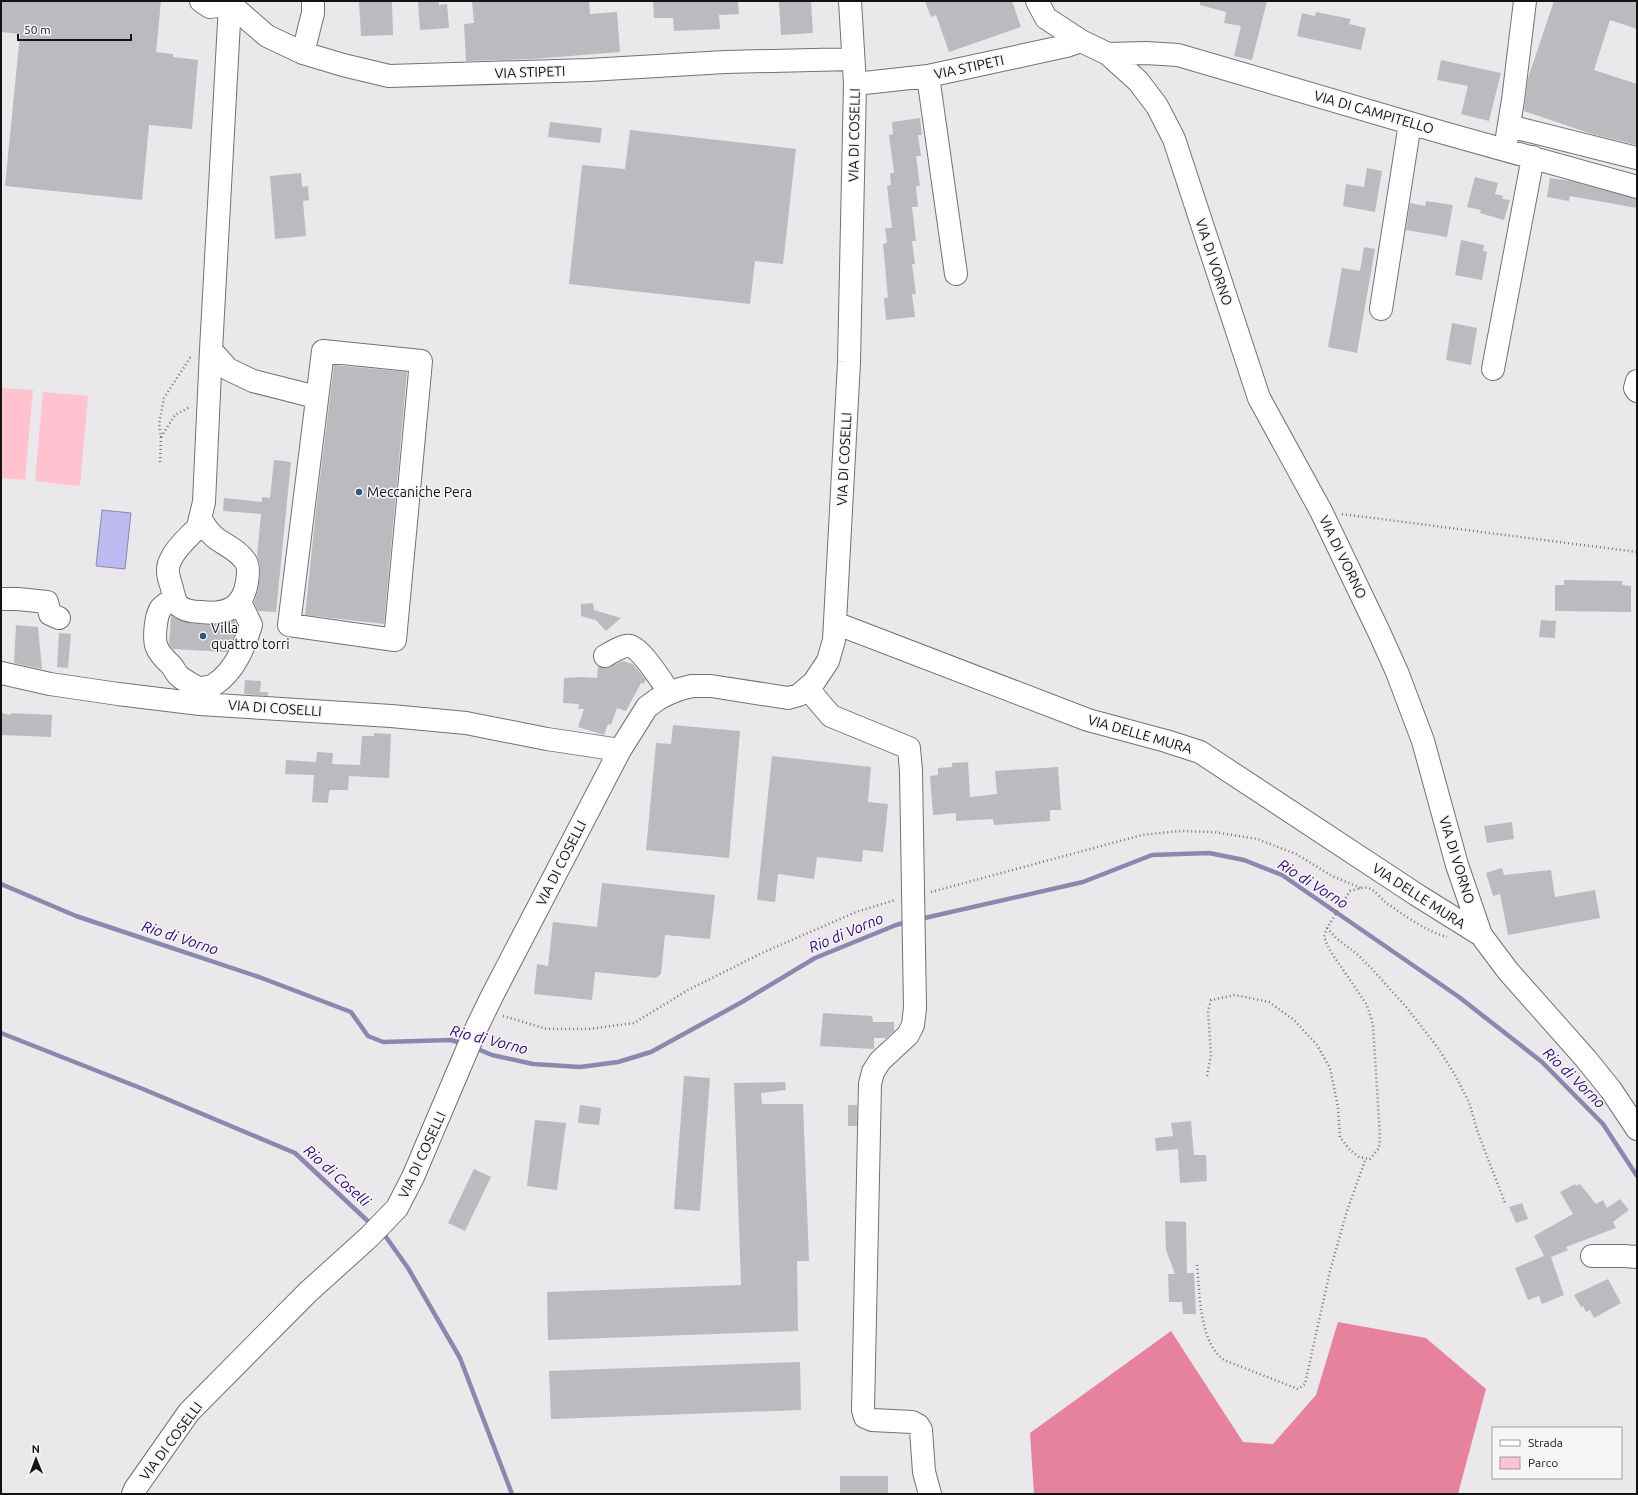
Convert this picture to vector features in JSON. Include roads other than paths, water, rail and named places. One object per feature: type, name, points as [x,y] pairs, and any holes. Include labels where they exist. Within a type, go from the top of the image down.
[{"type":"street","points":[[200,518],[216,538],[234,550],[246,563],[249,572],[246,592],[240,602],[226,611],[208,613],[188,610],[178,605],[168,573],[168,566],[176,550],[198,527],[200,518],[204,502],[229,3],[210,7],[201,1]]},
{"type":"street","points":[[303,53],[313,13],[313,1]]},
{"type":"street","name":"VIA DI COSELLI","points":[[136,1492],[189,1412],[308,1292],[376,1230],[397,1208],[413,1177],[462,1065],[480,1019],[620,750],[647,707],[670,693],[692,686],[711,686],[788,698],[799,695],[814,682],[828,661],[834,640],[849,362],[855,84],[850,1]]},
{"type":"street","name":"VIA DI VORNO","points":[[1037,1],[1046,18],[1081,41],[1108,54],[1138,81],[1157,106],[1174,139],[1259,398],[1320,511],[1398,672],[1423,741],[1457,865],[1481,935],[1508,972],[1586,1059],[1611,1090],[1637,1129]]},
{"type":"street","points":[[1505,149],[1514,100],[1525,1]]},
{"type":"street","name":"VIA STIPETI","points":[[229,3],[267,36],[303,53],[343,65],[389,76],[589,70],[725,62],[853,59]]},
{"type":"street","name":"VIA STIPETI","points":[[855,84],[928,76],[1066,46],[1081,41]]},
{"type":"street","name":"VIA DI CAMPITELLO","points":[[1108,54],[1146,53],[1178,55],[1410,123],[1637,187]]},
{"type":"street","points":[[928,76],[956,274]]},
{"type":"street","points":[[1381,309],[1410,123]]},
{"type":"street","points":[[1509,126],[1637,158]]},
{"type":"street","points":[[1493,369],[1533,157]]},
{"type":"street","points":[[211,351],[228,369],[253,381],[316,396]]},
{"type":"street","points":[[323,351],[421,361],[395,640],[289,625],[316,396],[323,351]]},
{"type":"street","points":[[1637,381],[1635,388],[1637,391]]},
{"type":"street","points":[[1,599],[47,602],[50,614],[59,618]]},
{"type":"street","points":[[175,599],[164,604],[159,611],[155,632],[156,644],[159,654],[173,667],[178,676],[200,696],[235,663],[240,653],[251,625],[240,602]]},
{"type":"street","name":"VIA DELLE MURA","points":[[835,623],[1088,720],[1166,741],[1200,752],[1417,895],[1481,935]]},
{"type":"street","points":[[605,656],[612,651],[617,651],[624,645],[630,646],[637,650],[655,671],[670,693]]},
{"type":"street","name":"VIA DI COSELLI","points":[[1,672],[50,684],[118,694],[200,696],[466,723],[547,739],[620,750]]},
{"type":"street","points":[[807,688],[831,716],[909,748],[914,1008],[913,1025],[908,1035],[880,1061],[873,1072],[870,1084],[863,1410],[865,1417],[872,1420],[912,1422],[918,1425],[921,1430],[924,1472],[930,1494]]},
{"type":"street","points":[[1592,1256],[1637,1257]]},
{"type":"water","points":[[102,510],[131,513],[125,569],[96,566]]},
{"type":"waterway","name":"Rio di Vorno","points":[[920,919],[1083,882],[1152,855],[1209,853],[1244,860],[1282,875],[1459,997],[1542,1062],[1603,1124],[1637,1176]]},
{"type":"waterway","name":"Rio di Vorno","points":[[1,884],[76,916],[259,977],[351,1012],[368,1036],[383,1042],[451,1040],[464,1044]]},
{"type":"waterway","name":"Rio di Vorno","points":[[475,1048],[492,1055],[533,1064],[580,1067],[618,1062],[651,1052],[742,1002],[815,958],[896,925],[907,922]]},
{"type":"waterway","name":"Rio di Coselli","points":[[1,1033],[143,1089],[295,1153],[372,1225]]},
{"type":"waterway","name":"Rio di Coselli","points":[[381,1233],[386,1237],[408,1268],[460,1358],[512,1494]]},
{"type":"place","name":"Meccaniche Pera","points":[[359,492]]},
{"type":"place","name":"Villa quattro torri","points":[[203,636]]}]
